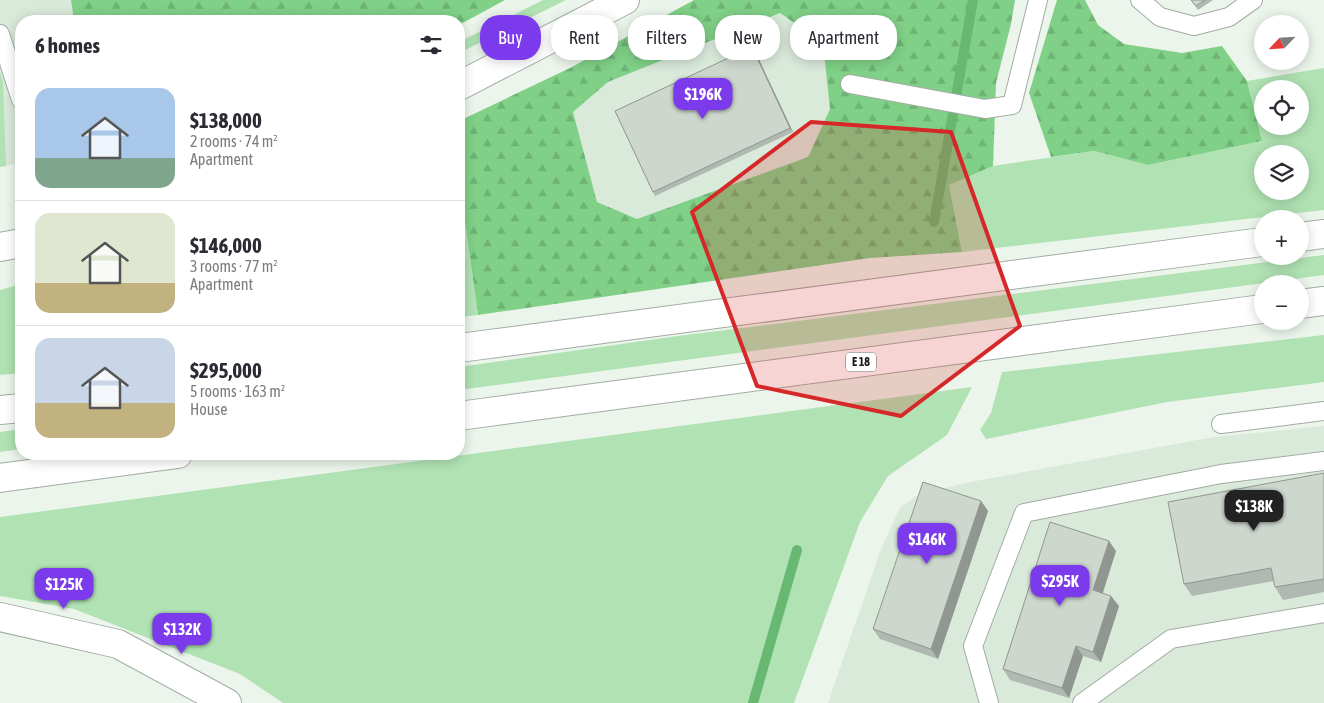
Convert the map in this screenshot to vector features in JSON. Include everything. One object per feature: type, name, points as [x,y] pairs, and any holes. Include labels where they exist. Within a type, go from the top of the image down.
[{"type":"main road","points":[[465,83],[608,4]]},
{"type":"main road","points":[[1309,236],[1324,234]]},
{"type":"main road","points":[[465,347],[1254,243]]},
{"type":"main road","points":[[0,247],[15,244]]},
{"type":"main road","points":[[1309,303],[1324,301]]},
{"type":"main road","name":"E 18","points":[[465,415],[1254,310]]},
{"type":"main road","points":[[0,410],[15,409]]},
{"type":"main road","points":[[0,478],[134,460]]},
{"type":"main road","points":[[0,617],[118,644],[226,703]]},
{"type":"lane","points":[[850,84],[985,109],[1012,105],[1038,0]]},
{"type":"lane","points":[[1140,0],[1160,17],[1194,26],[1229,17],[1253,0]]},
{"type":"lane","points":[[0,34],[15,81]]},
{"type":"lane","points":[[1221,424],[1324,411]]},
{"type":"lane","points":[[989,703],[973,646],[1024,513],[1221,474],[1324,461]]},
{"type":"lane","points":[[1082,703],[1171,639],[1324,613]]},
{"type":"highlighted area","points":[[811,122],[951,132],[1020,326],[901,416],[757,386],[692,212]]},
{"type":"shaded area","points":[[0,0],[71,0],[73,15],[15,15],[15,164],[0,167]]},
{"type":"shaded area","points":[[780,13],[790,20],[790,60],[825,60],[830,109],[808,157],[637,219],[597,202],[573,112],[608,82],[663,60],[705,60],[705,43],[715,39],[715,60],[780,60],[780,15],[775,15]]},
{"type":"shaded area","points":[[1324,426],[1324,703],[828,703],[881,549],[900,508],[916,496],[965,483],[1214,437]]},
{"type":"green space","points":[[71,0],[505,0],[465,22],[465,15],[73,15]]},
{"type":"green space","points":[[543,0],[566,0],[536,15],[513,15]]},
{"type":"green space","points":[[694,0],[1015,0],[996,83],[993,166],[949,185],[962,252],[870,258],[478,315],[465,221],[465,118],[585,60],[618,60],[618,42],[628,36],[628,60],[663,60],[608,82],[573,112],[597,202],[637,219],[808,157],[830,109],[825,60],[897,60],[897,15],[790,15],[790,20],[780,13],[775,15],[715,15],[715,39],[705,43],[705,15],[667,15]]},
{"type":"green space","points":[[1057,0],[1085,0],[1098,25],[1124,44],[1182,53],[1222,46],[1247,81],[1254,109],[1254,135],[1260,135],[1262,141],[1148,165],[1094,151],[1051,157],[1029,93]]},
{"type":"green space","points":[[480,32],[480,43],[465,50],[465,39]]},
{"type":"green space","points":[[1324,68],[1324,210],[1309,212],[1309,210],[1254,210],[1254,218],[962,252],[949,185],[993,166],[1094,151],[1148,165],[1262,141],[1260,135],[1309,135],[1309,80],[1254,80],[1254,109],[1247,81]]},
{"type":"green space","points":[[0,72],[3,83],[6,166],[0,167]]},
{"type":"green space","points":[[465,221],[478,315],[465,316]]},
{"type":"green space","points":[[1324,255],[1324,275],[1309,277],[1309,275],[1254,275],[1254,284],[465,389],[465,366],[678,336],[1254,264],[1309,265],[1309,257]]},
{"type":"green space","points":[[15,286],[15,374],[0,375],[0,290]]},
{"type":"green space","points":[[1324,335],[1324,382],[1167,402],[986,439],[980,430],[991,413],[1002,372]]},
{"type":"green space","points":[[972,387],[947,435],[888,476],[860,522],[794,703],[283,703],[240,674],[74,609],[0,596],[0,517],[426,460],[465,460],[465,455]]},
{"type":"green space","points":[[15,430],[15,450],[0,452],[0,432]]},
{"type":"building","points":[[1191,0],[1205,0],[1196,6]]},
{"type":"building","points":[[724,60],[758,60],[790,128],[653,192],[615,111]]},
{"type":"building","points":[[1324,473],[1324,579],[1275,587],[1271,568],[1184,584],[1168,502]]},
{"type":"building","points":[[923,482],[981,501],[931,649],[873,629]]},
{"type":"building","points":[[1050,522],[1109,541],[1093,590],[1111,596],[1093,652],[1076,646],[1062,688],[1003,669]]},
{"type":"waterway","points":[[934,222],[973,0]]},
{"type":"waterway","points":[[753,703],[797,550]]}]
